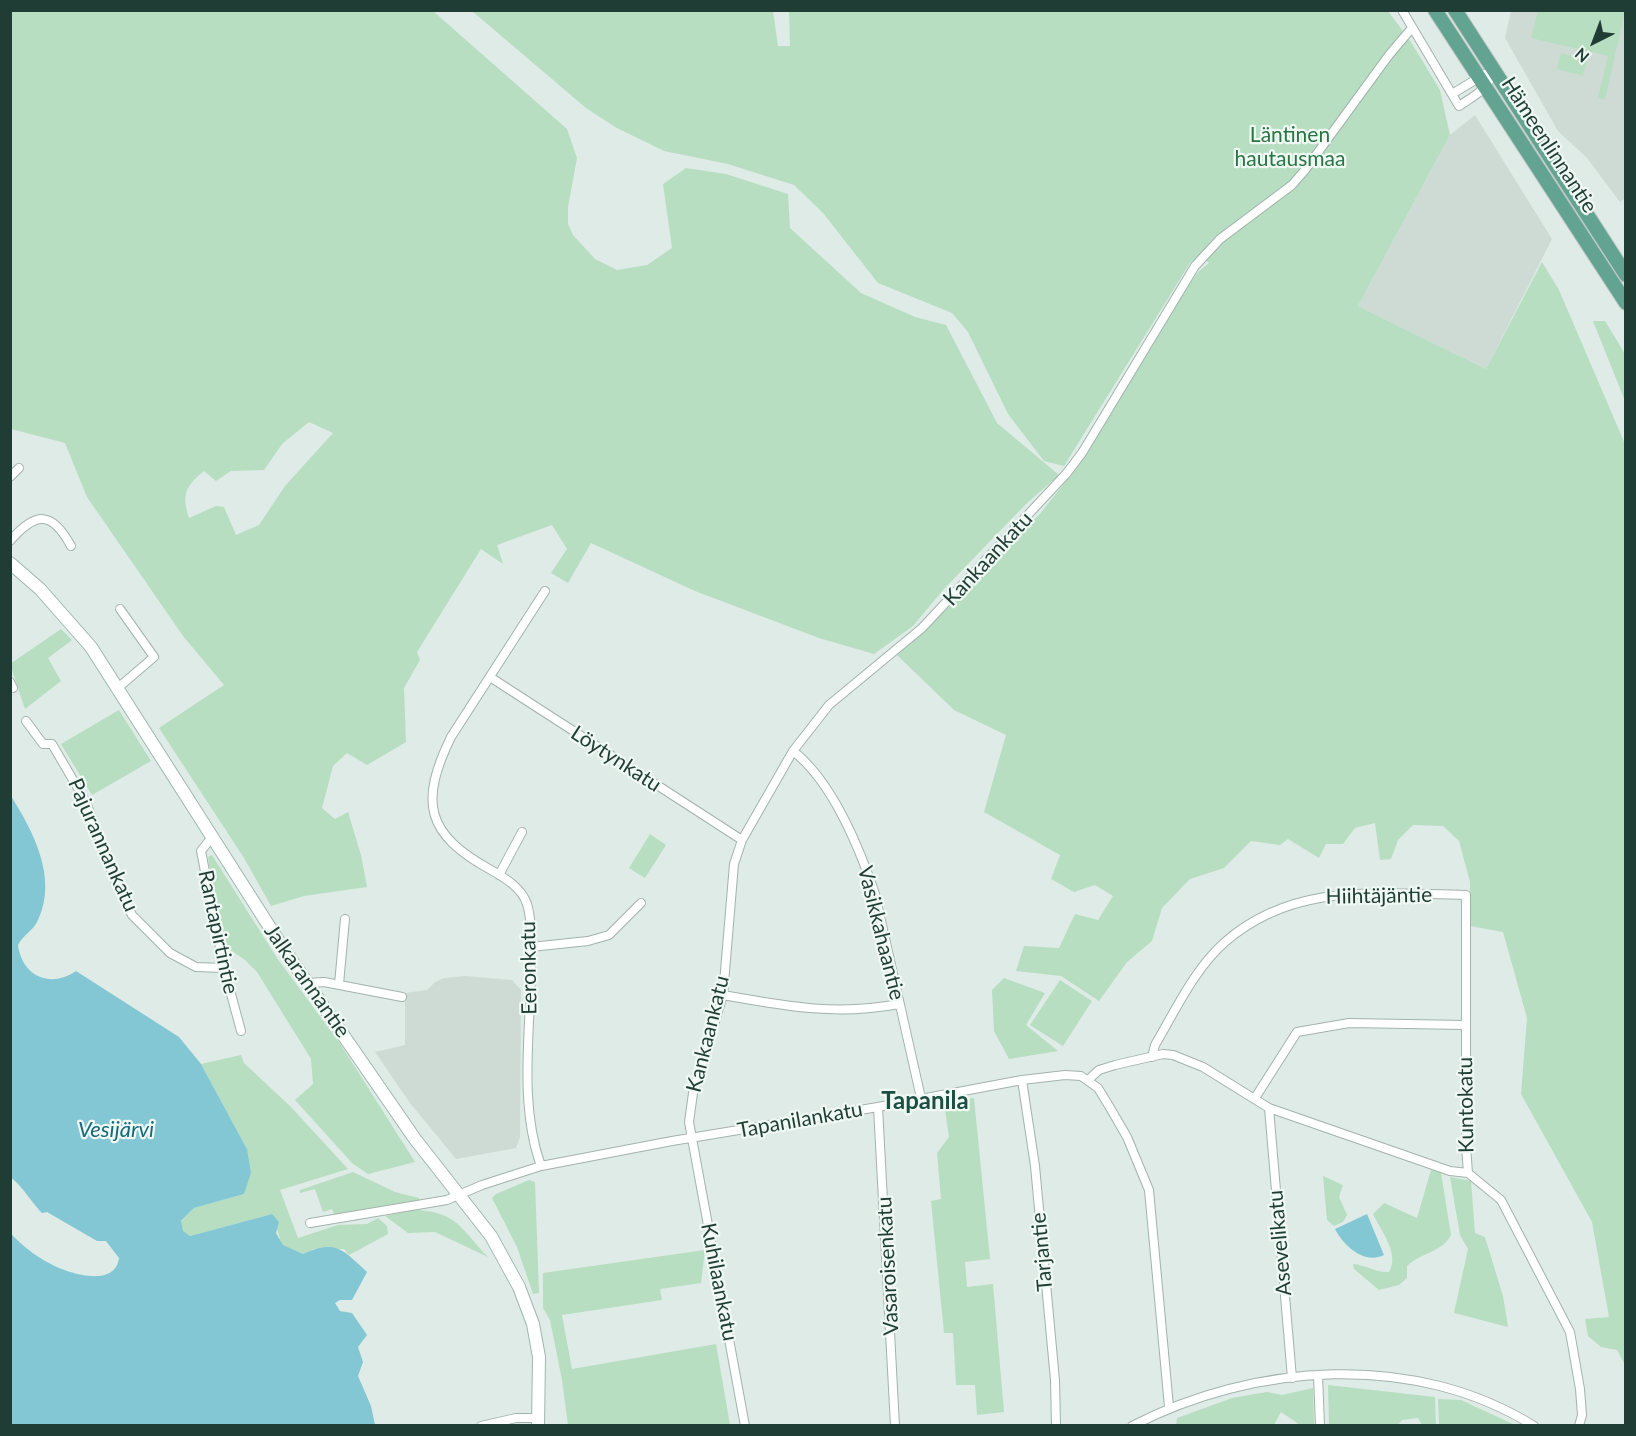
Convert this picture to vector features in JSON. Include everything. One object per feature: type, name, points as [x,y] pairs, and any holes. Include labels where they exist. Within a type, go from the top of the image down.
[{"type":"main road","name":"Hämeenlinnantie","points":[[1435,10],[1490,77],[1626,275]]},
{"type":"main road","name":"Hämeenlinnantie","points":[[1455,10],[1490,77],[1626,303]]},
{"type":"main road","name":"Jalkarannantie","points":[[10,563],[64,614],[118,687],[307,983],[415,1139],[460,1196],[507,1262],[533,1324],[539,1357],[539,1421]]},
{"type":"street","points":[[1402,10],[1411,29],[1459,105],[1490,77]]},
{"type":"street","name":"Kankaankatu","points":[[692,1138],[690,1108],[723,995],[734,864],[742,840],[793,751],[829,705],[922,628],[1066,474],[1082,453],[1195,266],[1220,239],[1292,185],[1411,29]]},
{"type":"street","points":[[1452,94],[1490,77]]},
{"type":"street","points":[[10,477],[19,468]]},
{"type":"street","points":[[10,541],[36,519],[45,518],[51,520],[65,535],[71,546]]},
{"type":"street","name":"Eeronkatu","points":[[541,1166],[531,1134],[528,1101],[531,947],[527,904],[517,888],[499,874],[463,854],[443,834],[432,805],[433,786],[440,760],[451,737],[544,591]]},
{"type":"street","points":[[118,687],[154,657],[120,609]]},
{"type":"street","name":"Löytynkatu","points":[[490,677],[742,840]]},
{"type":"street","name":"Pajurannankatu","points":[[26,721],[43,744],[52,744],[77,783],[114,878],[132,915],[170,953],[196,967],[224,968]]},
{"type":"street","name":"Vasikkahaantie","points":[[793,751],[807,762],[820,779],[844,820],[866,866],[875,894],[921,1098]]},
{"type":"street","points":[[499,874],[522,832]]},
{"type":"street","name":"Rantapirtintie","points":[[212,837],[201,851],[224,968],[241,1031]]},
{"type":"street","name":"Hiihtäjäntie","points":[[1152,1057],[1155,1045],[1196,977],[1223,943],[1261,916],[1305,899],[1347,893],[1466,895]]},
{"type":"street","name":"Kuntokatu","points":[[1466,895],[1468,1173],[1501,1200],[1570,1332],[1580,1389],[1582,1415],[1579,1425]]},
{"type":"street","points":[[531,947],[588,941],[609,934],[641,903]]},
{"type":"street","points":[[339,984],[345,919]]},
{"type":"street","points":[[307,983],[316,981],[339,984],[402,997]]},
{"type":"street","points":[[723,995],[808,1010],[849,1011],[900,1004]]},
{"type":"street","points":[[1255,1098],[1298,1032],[1348,1023],[1466,1025]]},
{"type":"street","points":[[1169,1407],[1149,1190],[1122,1129],[1098,1088],[1088,1080],[1099,1070],[1163,1054],[1186,1058],[1269,1108],[1449,1171],[1468,1173]]},
{"type":"street","name":"Tapanilankatu","points":[[310,1223],[460,1196],[482,1185],[541,1166],[692,1138],[1022,1080],[1065,1075],[1080,1076],[1088,1080]]},
{"type":"street","name":"Tarjantie","points":[[1022,1080],[1035,1166],[1055,1380],[1056,1425]]},
{"type":"street","name":"Vasaroisenkatu","points":[[878,1107],[895,1425]]},
{"type":"street","name":"Asevelikatu","points":[[1269,1108],[1292,1378]]},
{"type":"street","name":"Kuhilaankatu","points":[[692,1138],[745,1425]]},
{"type":"street","points":[[1132,1425],[1169,1407],[1219,1392],[1292,1378],[1360,1372],[1424,1382],[1503,1409],[1534,1425]]},
{"type":"street","points":[[1318,1375],[1320,1425]]},
{"type":"street","points":[[481,1425],[516,1418],[539,1421]]},
{"type":"shaded area","points":[[1511,11],[1625,11],[1625,198],[1620,202],[1587,158],[1558,131],[1505,38]]},
{"type":"shaded area","points":[[1475,115],[1552,239],[1486,369],[1358,306],[1450,135]]},
{"type":"shaded area","points":[[466,976],[512,980],[521,990],[520,1137],[516,1148],[456,1159],[410,1103],[375,1052],[405,1045],[405,993],[427,990],[435,982],[444,978]]},
{"type":"green space","points":[[1538,10],[1625,11],[1605,100],[1598,98],[1608,56],[1531,38]]},
{"type":"green space","points":[[10,11],[433,11],[567,129],[577,158],[568,207],[568,224],[573,235],[595,259],[617,270],[647,265],[672,248],[663,184],[686,168],[726,174],[788,194],[790,228],[861,293],[915,317],[946,325],[997,423],[1059,475],[1026,504],[943,590],[913,626],[874,654],[819,638],[695,591],[591,543],[568,583],[551,573],[567,549],[552,525],[497,545],[503,564],[481,549],[417,652],[420,660],[404,688],[406,742],[367,765],[347,753],[333,766],[322,808],[335,819],[348,812],[361,855],[367,887],[304,896],[271,906],[244,858],[159,728],[224,685],[183,636],[87,497],[65,443],[11,429]],"holes":[[[309,422],[333,433],[285,486],[259,525],[236,535],[224,507],[216,506],[189,518],[185,497],[189,486],[204,471],[216,481],[231,471],[264,470],[282,444]]]},
{"type":"green space","name":"Läntinen hautausmaa","points":[[472,11],[773,11],[778,46],[790,46],[789,11],[1388,11],[1411,42],[1440,90],[1450,135],[1358,306],[1486,369],[1542,262],[1559,290],[1625,444],[1625,1365],[1617,1350],[1601,1347],[1588,1336],[1585,1319],[1609,1317],[1592,1222],[1521,1094],[1527,1018],[1503,932],[1470,926],[1470,882],[1459,841],[1443,826],[1413,825],[1398,840],[1391,859],[1380,860],[1375,823],[1355,828],[1343,844],[1326,844],[1319,858],[1288,839],[1280,845],[1251,841],[1224,868],[1190,879],[1162,908],[1152,941],[1127,962],[1099,1001],[1061,976],[1016,971],[1024,946],[1059,948],[1075,914],[1098,920],[1113,896],[1095,885],[1074,892],[1051,879],[1060,855],[984,812],[1006,735],[954,710],[897,655],[955,601],[1009,541],[1039,515],[1066,481],[1178,299],[1198,272],[1209,263],[1200,255],[1190,263],[1064,466],[1044,461],[1008,414],[968,332],[952,313],[878,283],[823,213],[794,185],[728,164],[664,151],[615,127],[586,108]]},
{"type":"green space","points":[[1561,53],[1587,60],[1583,76],[1557,69]]},
{"type":"green space","points":[[1593,321],[1605,321],[1625,354],[1625,401]]},
{"type":"green space","points":[[61,629],[72,640],[48,658],[61,681],[25,709],[10,664]]},
{"type":"green space","points":[[119,710],[151,761],[92,795],[61,744]]},
{"type":"green space","points":[[650,834],[666,845],[645,878],[629,868]]},
{"type":"green space","points":[[212,855],[277,958],[341,1045],[415,1162],[368,1174],[352,1163],[295,1100],[313,1084],[311,1059],[257,972],[245,960],[226,947],[209,865],[208,857]]},
{"type":"green space","points":[[1004,978],[1045,993],[1026,1025],[1058,1051],[1009,1059],[994,1031],[992,990]]},
{"type":"green space","points":[[1060,980],[1092,1001],[1063,1046],[1030,1025]]},
{"type":"green space","points":[[241,1055],[244,1063],[291,1107],[348,1169],[280,1190],[298,1238],[338,1225],[367,1224],[378,1218],[387,1226],[388,1234],[349,1255],[344,1249],[314,1249],[303,1254],[282,1245],[272,1214],[190,1236],[182,1231],[181,1222],[194,1208],[244,1194],[247,1149],[201,1064]]},
{"type":"green space","points":[[974,1098],[990,1259],[965,1262],[967,1287],[993,1284],[1004,1412],[977,1415],[975,1385],[956,1385],[953,1333],[944,1333],[931,1201],[941,1199],[937,1153],[949,1137],[944,1103]]},
{"type":"green space","points":[[1431,1170],[1441,1173],[1451,1235],[1443,1245],[1407,1266],[1407,1278],[1399,1285],[1379,1290],[1354,1269],[1353,1264],[1384,1272],[1389,1272],[1392,1265],[1391,1250],[1373,1214],[1384,1203],[1417,1218]]},
{"type":"green space","points":[[353,1172],[395,1192],[419,1198],[419,1200],[335,1216],[332,1209],[323,1212],[315,1189],[300,1193],[300,1190]]},
{"type":"green space","points":[[1323,1176],[1343,1185],[1339,1197],[1347,1215],[1343,1222],[1334,1226],[1327,1220]]},
{"type":"green space","points":[[1450,1177],[1471,1181],[1475,1233],[1485,1237],[1503,1296],[1508,1327],[1454,1313],[1468,1249],[1460,1235]]},
{"type":"green space","points":[[529,1180],[535,1182],[539,1293],[533,1294],[517,1247],[492,1198],[496,1194]]},
{"type":"green space","points":[[413,1210],[428,1211],[449,1218],[464,1230],[488,1257],[435,1232],[408,1233],[385,1216]]},
{"type":"green space","points":[[705,1250],[701,1283],[660,1289],[662,1300],[562,1315],[572,1369],[716,1344],[730,1425],[568,1425],[550,1320],[543,1308],[543,1273]]},
{"type":"green space","points":[[1328,1385],[1435,1397],[1436,1425],[1422,1425],[1418,1418],[1402,1420],[1398,1425],[1329,1425]]},
{"type":"green space","points":[[1313,1388],[1314,1425],[1300,1425],[1281,1412],[1274,1425],[1176,1426],[1177,1418],[1232,1398],[1267,1392],[1282,1395]]},
{"type":"green space","points":[[1438,1399],[1461,1400],[1515,1425],[1439,1425]]},
{"type":"water","name":"Vesijärvi","points":[[11,796],[34,840],[44,872],[43,904],[38,920],[18,945],[25,965],[31,972],[47,979],[57,979],[76,971],[179,1037],[201,1064],[247,1149],[251,1173],[244,1194],[194,1208],[181,1221],[183,1231],[190,1236],[272,1214],[279,1222],[276,1233],[283,1245],[303,1254],[324,1247],[338,1249],[367,1272],[352,1300],[340,1300],[335,1303],[340,1311],[352,1313],[367,1335],[358,1347],[363,1362],[358,1376],[371,1406],[375,1425],[11,1425],[11,1234],[44,1260],[78,1274],[100,1276],[109,1273],[116,1268],[119,1258],[106,1241],[97,1241],[47,1212],[42,1213],[11,1178]]},
{"type":"water","points":[[1367,1214],[1384,1255],[1369,1257],[1355,1252],[1343,1241],[1335,1229]]},
{"type":"district","name":"Tapanila","points":[[925,1101]]}]
